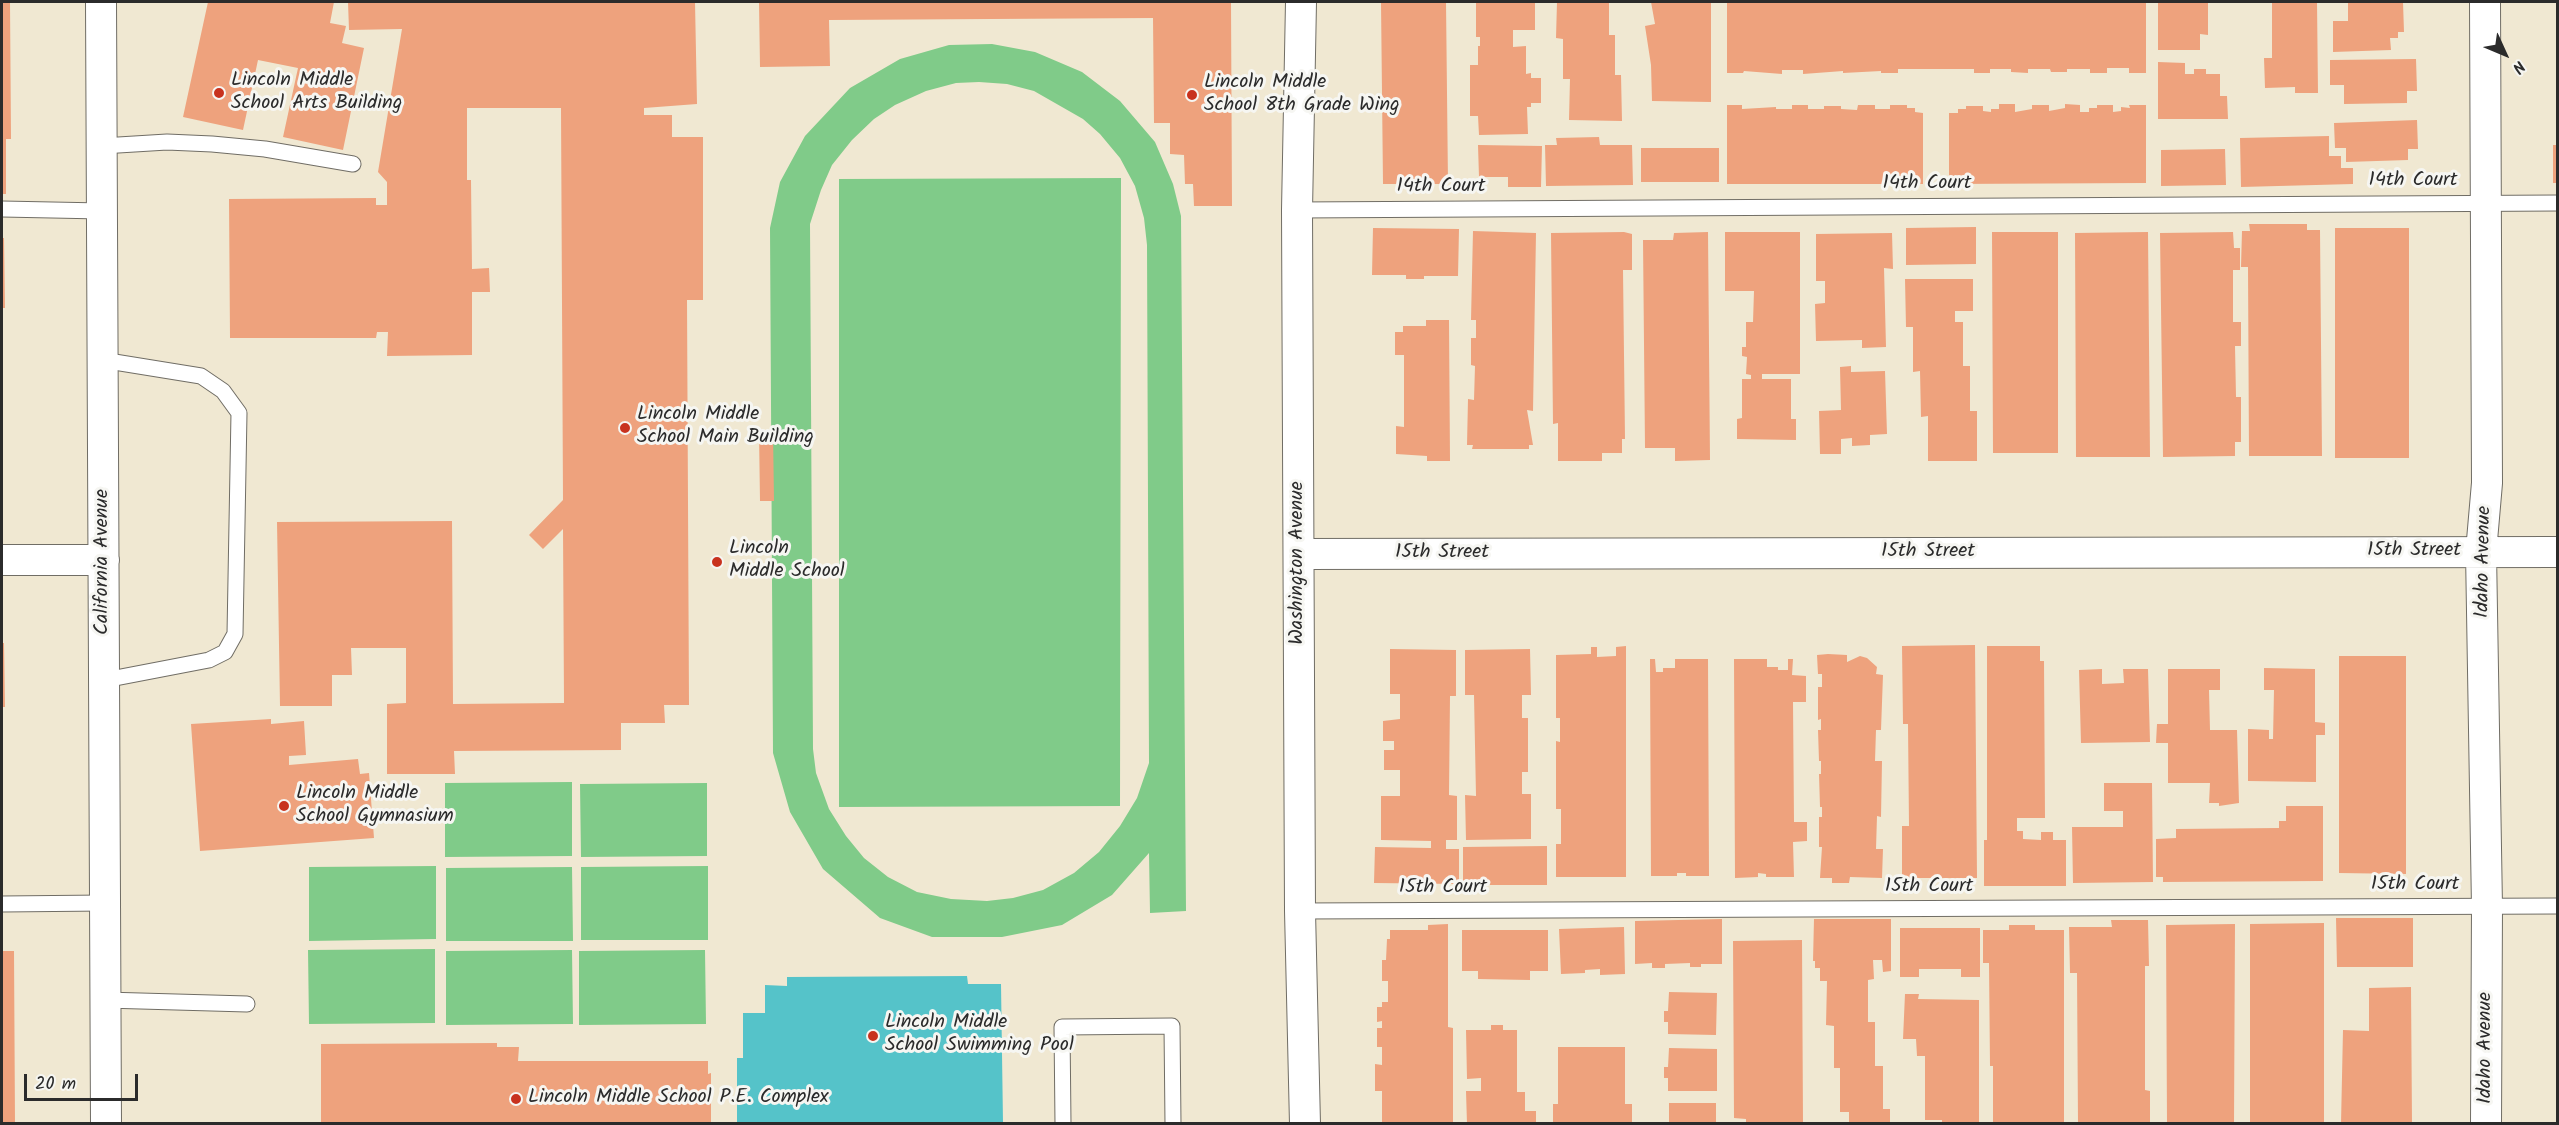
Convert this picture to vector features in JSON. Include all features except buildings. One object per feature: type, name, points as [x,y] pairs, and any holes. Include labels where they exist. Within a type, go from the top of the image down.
[{"type":"street","name":"California Avenue","points":[[101,2],[106,1124]]},
{"type":"street","name":"Washington Avenue","points":[[1301,2],[1297,210],[1300,911],[1305,1124]]},
{"type":"street","name":"Idaho Avenue","points":[[2485,2],[2487,483],[2481,552],[2487,907],[2486,1124]]},
{"type":"street","name":"15th Street","points":[[1299,554],[2558,552]]},
{"type":"street","points":[[2,560],[104,560]]},
{"type":"lane","points":[[102,146],[167,142],[212,144],[265,149],[353,164]]},
{"type":"lane","name":"14th Court","points":[[1297,210],[2558,203]]},
{"type":"lane","points":[[2,209],[102,211]]},
{"type":"lane","points":[[102,360],[201,376],[223,391],[239,413],[235,634],[225,652],[209,660],[105,680]]},
{"type":"lane","points":[[2,904],[105,903]]},
{"type":"lane","name":"15th Court","points":[[1300,911],[2558,906]]},
{"type":"lane","points":[[105,1000],[247,1004]]},
{"type":"lane","points":[[1063,1124],[1062,1028],[1172,1026],[1173,1124]]},
{"type":"green space","points":[[992,44],[1035,52],[1082,72],[1120,101],[1155,142],[1173,184],[1181,216],[1186,911],[1150,913],[1149,853],[1112,895],[1062,925],[1002,937],[932,937],[880,918],[823,869],[790,812],[773,753],[770,228],[780,182],[805,136],[850,88],[900,59],[949,45]],"holes":[[[956,83],[1007,84],[1034,91],[1083,119],[1100,134],[1120,158],[1135,186],[1144,218],[1147,245],[1149,763],[1137,798],[1120,826],[1099,852],[1074,873],[1043,890],[1013,898],[987,901],[951,899],[917,892],[888,877],[864,858],[846,836],[829,809],[816,773],[813,749],[810,224],[832,165],[852,140],[874,119],[895,105],[926,91]]]},
{"type":"green space","points":[[1121,178],[1120,806],[839,807],[839,179]]},
{"type":"green space","points":[[572,782],[572,856],[445,857],[445,783]]},
{"type":"green space","points":[[707,783],[707,856],[581,857],[580,784]]},
{"type":"green space","points":[[436,866],[436,939],[309,941],[309,867]]},
{"type":"green space","points":[[708,866],[708,940],[581,940],[581,867]]},
{"type":"green space","points":[[572,867],[573,941],[446,941],[446,868]]},
{"type":"green space","points":[[435,949],[435,1023],[309,1024],[308,950]]},
{"type":"green space","points":[[572,950],[573,1024],[446,1025],[446,951]]},
{"type":"green space","points":[[705,950],[706,1024],[579,1025],[579,951]]},
{"type":"water","name":"Lincoln Middle School Swimming Pool","points":[[967,976],[968,984],[1001,984],[1003,1123],[737,1123],[737,1058],[743,1058],[743,1013],[765,1013],[765,985],[787,986],[787,977]]},
{"type":"place","name":"Lincoln Middle School Arts Building","points":[[219,93]]},
{"type":"place","name":"Lincoln Middle School 8th Grade Wing","points":[[1192,95]]},
{"type":"place","name":"Lincoln Middle School Main Building","points":[[625,428]]},
{"type":"place","name":"Lincoln Middle School","points":[[717,562]]},
{"type":"place","name":"Lincoln Middle School Gymnasium","points":[[284,806]]},
{"type":"place","name":"Lincoln Middle School Swimming Pool","points":[[873,1036]]},
{"type":"place","name":"Lincoln Middle School P.E. Complex","points":[[516,1099]]}]
